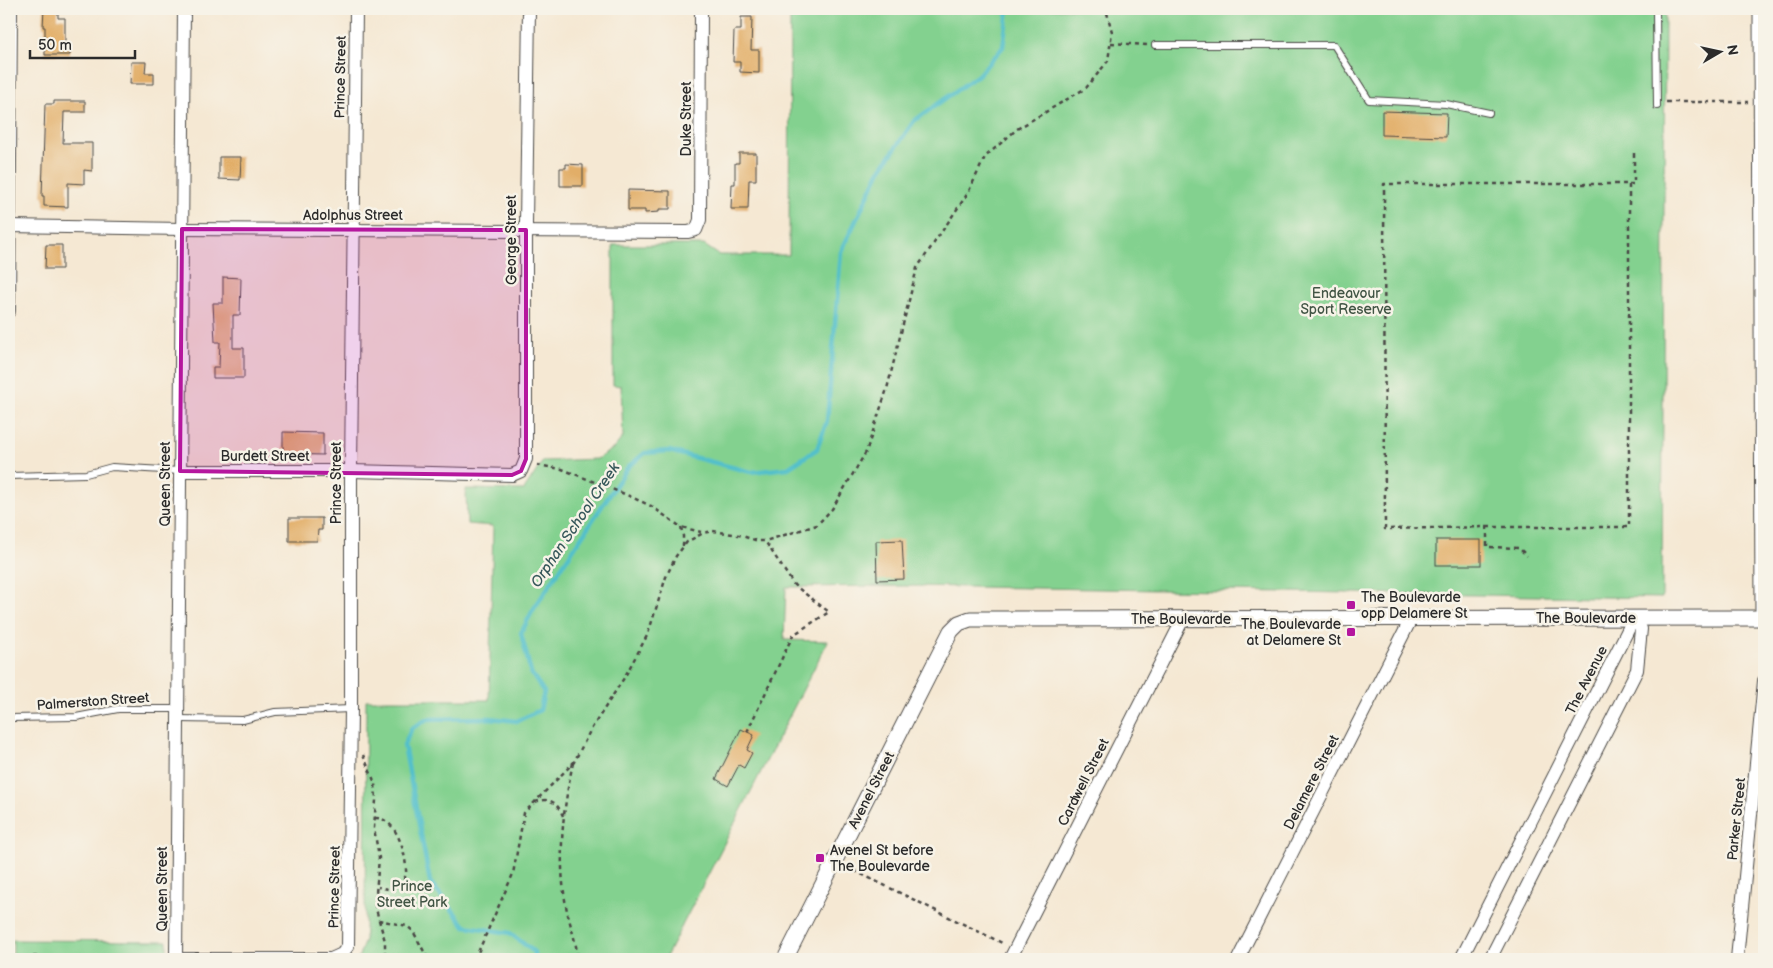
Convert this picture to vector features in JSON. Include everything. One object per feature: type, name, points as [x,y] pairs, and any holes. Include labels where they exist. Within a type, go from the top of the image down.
[{"type":"street","points":[[9,311],[11,9]]},
{"type":"street","name":"Queen Street","points":[[176,959],[184,9]]},
{"type":"street","name":"Prince Street","points":[[176,959],[331,959],[342,954],[348,946],[356,9]]},
{"type":"street","name":"George Street","points":[[523,466],[526,459],[526,230],[529,9]]},
{"type":"street","name":"Duke Street","points":[[696,230],[700,220],[701,9]]},
{"type":"street","points":[[1761,9],[1764,619]]},
{"type":"street","name":"Adolphus Street","points":[[9,226],[688,232],[696,230]]},
{"type":"street","name":"Burdett Street","points":[[180,471],[351,471],[512,475],[523,466]]},
{"type":"street","points":[[1490,959],[1637,670],[1641,629],[1634,618]]},
{"type":"street","name":"The Avenue","points":[[1461,959],[1634,618]]},
{"type":"street","name":"The Boulevarde","points":[[959,623],[970,619],[1764,619]]},
{"type":"street","name":"Cardwell Street","points":[[1012,955],[1183,619]]},
{"type":"street","name":"Delamere Street","points":[[1238,959],[1412,619]]},
{"type":"street","name":"Avenel Street","points":[[785,959],[951,631],[959,623]]},
{"type":"street","name":"Parker Street","points":[[1737,959],[1764,682]]},
{"type":"lane","points":[[1656,9],[1657,104]]},
{"type":"lane","points":[[1155,46],[1334,45],[1369,100],[1446,104],[1489,113]]},
{"type":"lane","name":"Burdett Street","points":[[9,476],[86,474],[112,467],[180,471]]},
{"type":"lane","name":"Palmerston Street","points":[[9,718],[76,717],[118,709],[243,720],[276,712],[351,709]]},
{"type":"path","points":[[475,959],[513,874],[524,813],[574,762],[590,731],[624,678],[648,634],[666,578],[676,556],[687,542],[703,533],[713,531],[738,534],[758,541],[765,541],[816,525],[832,509],[866,452],[887,389],[917,268],[968,193],[985,157],[1017,129],[1086,88],[1108,61],[1112,32],[1106,9]]},
{"type":"path","points":[[1111,43],[1155,46]]},
{"type":"path","points":[[1657,104],[1761,102]]},
{"type":"path","points":[[1629,184],[1629,527],[1487,526],[1386,529],[1384,184],[1629,184],[1634,184],[1634,151]]},
{"type":"path","points":[[523,466],[562,469],[582,476],[627,494],[657,510],[681,527],[703,533]]},
{"type":"path","points":[[1487,526],[1487,547],[1519,548],[1527,556]]},
{"type":"path","points":[[681,527],[684,536],[683,548]]},
{"type":"path","points":[[747,732],[794,635],[829,612],[794,585],[765,541]]},
{"type":"path","points":[[350,752],[362,753],[375,783],[374,828],[379,858],[375,905],[385,941],[385,959]]},
{"type":"path","points":[[574,762],[563,817],[561,853],[565,900],[578,959]]},
{"type":"path","points":[[533,802],[542,799],[555,802],[563,817]]},
{"type":"path","points":[[374,818],[382,818],[389,822],[398,835],[407,872],[401,885],[388,889],[378,887]]},
{"type":"path","points":[[835,861],[1012,955]]},
{"type":"path","points":[[378,920],[407,926],[413,931],[428,959]]},
{"type":"path","points":[[9,956],[176,959]]},
{"type":"highlighted area","points":[[182,229],[526,230],[526,459],[521,471],[512,475],[180,471]]},
{"type":"green space","name":"Endeavour Sport Reserve","points":[[790,9],[1665,9],[1662,598],[908,586],[786,587],[784,640],[828,641],[665,959],[358,959],[365,940],[366,700],[489,700],[493,526],[467,524],[466,489],[524,490],[543,461],[597,459],[614,448],[623,437],[621,386],[613,385],[613,245],[704,245],[719,255],[789,255]]},
{"type":"green space","points":[[13,940],[167,941],[167,959],[13,959]]},
{"type":"building","points":[[44,9],[58,9],[58,18],[65,18],[65,43],[70,43],[70,55],[45,55]]},
{"type":"building","points":[[741,17],[752,17],[751,50],[759,50],[759,73],[740,72],[740,62],[733,62],[734,30],[741,30]]},
{"type":"building","points":[[131,62],[146,62],[145,73],[154,73],[154,84],[130,84]]},
{"type":"building","points":[[54,101],[85,101],[85,112],[64,112],[63,143],[92,143],[92,171],[84,170],[84,184],[68,183],[68,207],[44,206],[44,196],[42,196],[45,104],[54,104]]},
{"type":"building","points":[[1382,111],[1447,113],[1446,137],[1382,135]]},
{"type":"building","points":[[739,153],[756,153],[756,180],[749,180],[748,209],[731,209],[732,184],[735,184],[735,163],[739,163]]},
{"type":"building","points":[[219,157],[241,157],[240,180],[219,179]]},
{"type":"building","points":[[566,164],[583,165],[583,186],[560,186],[560,168],[566,168]]},
{"type":"building","points":[[628,190],[670,191],[670,209],[659,209],[659,212],[645,213],[645,210],[628,210]]},
{"type":"building","points":[[46,245],[62,245],[62,269],[45,269]]},
{"type":"building","points":[[223,277],[241,278],[240,315],[233,315],[233,348],[244,348],[244,378],[213,378],[213,367],[219,367],[220,342],[215,342],[213,303],[223,303]]},
{"type":"building","points":[[283,432],[323,433],[323,455],[283,454]]},
{"type":"building","points":[[289,518],[322,518],[322,530],[318,530],[317,541],[289,541]]},
{"type":"building","points":[[902,540],[904,579],[877,580],[876,541]]},
{"type":"building","points":[[1436,540],[1481,540],[1481,565],[1436,565]]},
{"type":"building","points":[[741,729],[754,735],[747,750],[752,753],[744,768],[739,765],[728,786],[716,779]]},
{"type":"waterway","name":"Orphan School Creek","points":[[534,959],[534,952],[510,933],[465,926],[430,882],[404,745],[412,728],[428,719],[489,718],[517,721],[540,710],[544,692],[531,673],[521,633],[533,610],[628,467],[645,453],[669,451],[751,472],[788,468],[817,449],[827,421],[841,252],[879,172],[914,121],[978,75],[1003,47],[1008,9]]},
{"type":"place","name":"The Boulevarde opp Delamere St","points":[[1351,605]]},
{"type":"place","name":"The Boulevarde at Delamere St","points":[[1351,632]]},
{"type":"place","name":"Avenel St before The Boulevarde","points":[[820,858]]},
{"type":"park label","name":"Prince Street Park","points":[[412,894]]}]
